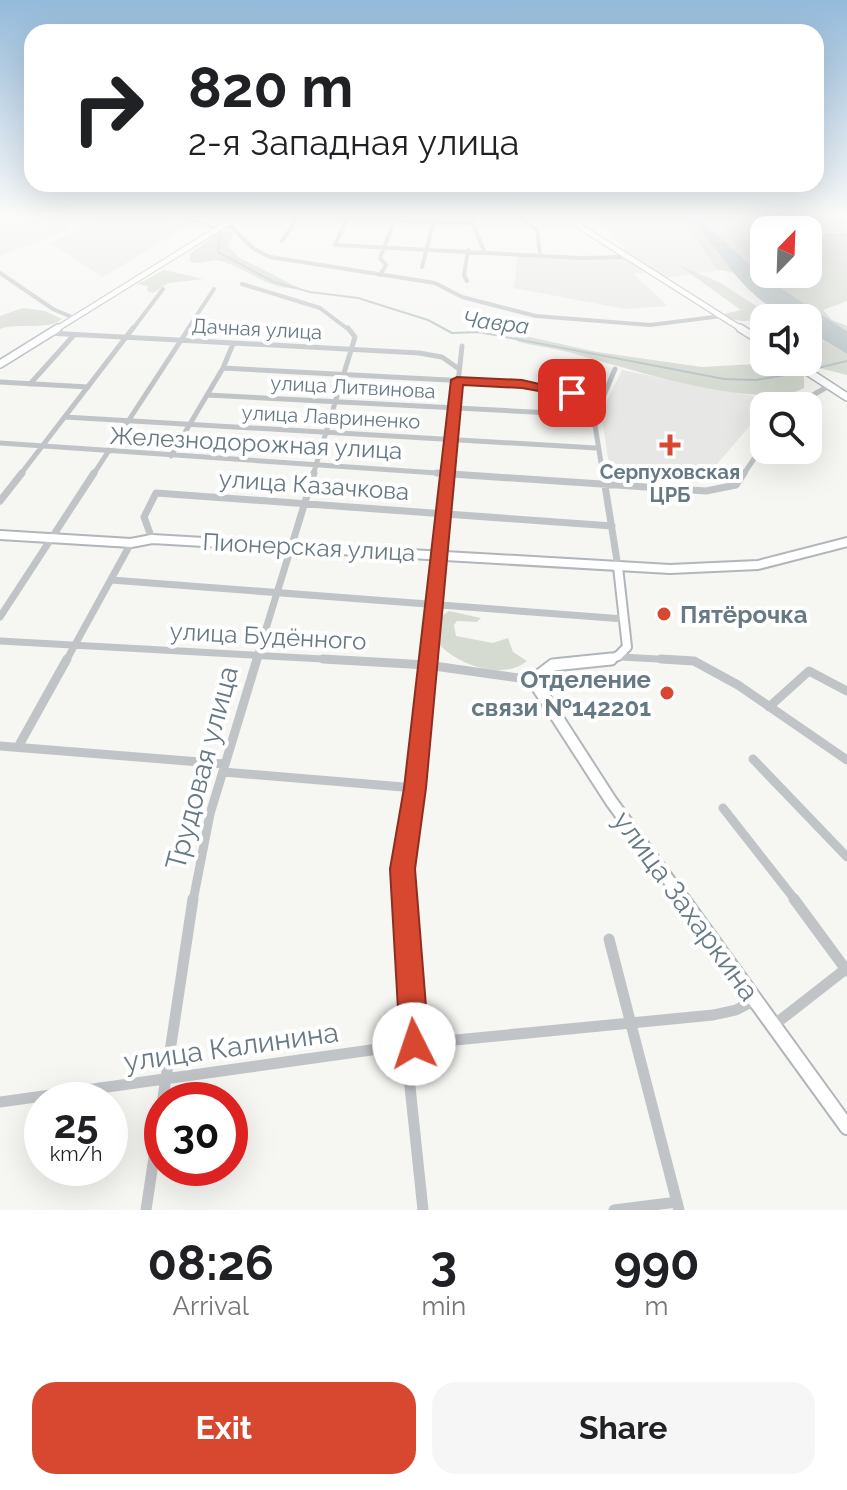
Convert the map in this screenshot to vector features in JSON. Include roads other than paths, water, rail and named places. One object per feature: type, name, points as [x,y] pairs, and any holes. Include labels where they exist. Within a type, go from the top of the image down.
[{"type":"street","points":[[1,273],[53,309],[74,318]]},
{"type":"street","points":[[0,364],[146,273]]},
{"type":"street","points":[[371,273],[435,283],[462,297],[536,316],[632,325],[722,316]]},
{"type":"street","points":[[464,273],[467,281]]},
{"type":"street","points":[[654,273],[750,334]]},
{"type":"street","points":[[242,284],[332,312],[355,337],[353,350]]},
{"type":"street","points":[[0,501],[163,289]]},
{"type":"street","points":[[0,617],[214,289]]},
{"type":"street","name":"Дачная улица","points":[[48,333],[433,355],[459,369]]},
{"type":"street","points":[[30,384],[74,335]]},
{"type":"street","points":[[171,456],[223,368],[233,344]]},
{"type":"street","points":[[423,1210],[409,1077],[414,1044],[403,869],[415,788],[462,346]]},
{"type":"street","name":"Трудовая улица","points":[[164,1082],[196,881],[224,768],[353,350]]},
{"type":"street","points":[[223,368],[522,384],[572,393],[589,400],[595,410]]},
{"type":"street","points":[[615,369],[607,393],[595,410],[594,419],[596,448],[606,482],[624,619],[627,647],[621,657]]},
{"type":"street","points":[[814,376],[847,397]]},
{"type":"street","points":[[0,382],[88,387]]},
{"type":"street","points":[[818,392],[829,386]]},
{"type":"street","name":"улица Литвинова","points":[[207,395],[594,419]]},
{"type":"street","name":"улица Лавриненко","points":[[65,417],[596,448]]},
{"type":"street","name":"Железнодорожная улица","points":[[0,443],[706,491],[736,485],[750,464]]},
{"type":"street","name":"улица Казачкова","points":[[152,539],[144,517],[156,493],[612,526]]},
{"type":"street","name":"Пионерская улица","points":[[0,535],[131,543],[152,539],[618,567],[718,569],[758,565],[847,542]]},
{"type":"street","points":[[18,747],[131,543]]},
{"type":"street","points":[[111,580],[624,619]]},
{"type":"street","name":"улица Будённого","points":[[0,641],[427,665],[533,680]]},
{"type":"street","points":[[533,680],[538,671],[548,666],[606,662],[621,657],[694,661],[847,760]]},
{"type":"street","points":[[769,707],[809,671],[847,691]]},
{"type":"street","name":"улица Захаркина","points":[[533,680],[537,691],[611,801],[847,1127]]},
{"type":"street","points":[[0,746],[415,788]]},
{"type":"street","points":[[753,759],[847,857]]},
{"type":"street","points":[[723,808],[735,819],[847,969],[772,1027]]},
{"type":"street","points":[[609,939],[678,1206],[614,1210]]},
{"type":"street","name":"улица Калинина","points":[[164,1082],[414,1044],[713,1015],[736,1010],[753,1001]]},
{"type":"street","name":"улица Калинина","points":[[0,1102],[144,1084]]},
{"type":"street","name":"Трудовая улица","points":[[146,1210],[149,1186]]},
{"type":"waterway","name":"Чавра","points":[[258,273],[274,282],[310,292],[358,298],[428,320],[452,333],[479,332],[724,379],[756,380],[779,376]]},
{"type":"waterway","name":"Чавра","points":[[822,367],[847,361]]},
{"type":"place","name":"Серпуховская ЦРБ","points":[[670,445]]},
{"type":"place","name":"Пятёрочка","points":[[664,614]]},
{"type":"place","name":"Отделение связи №142201","points":[[667,693]]}]
